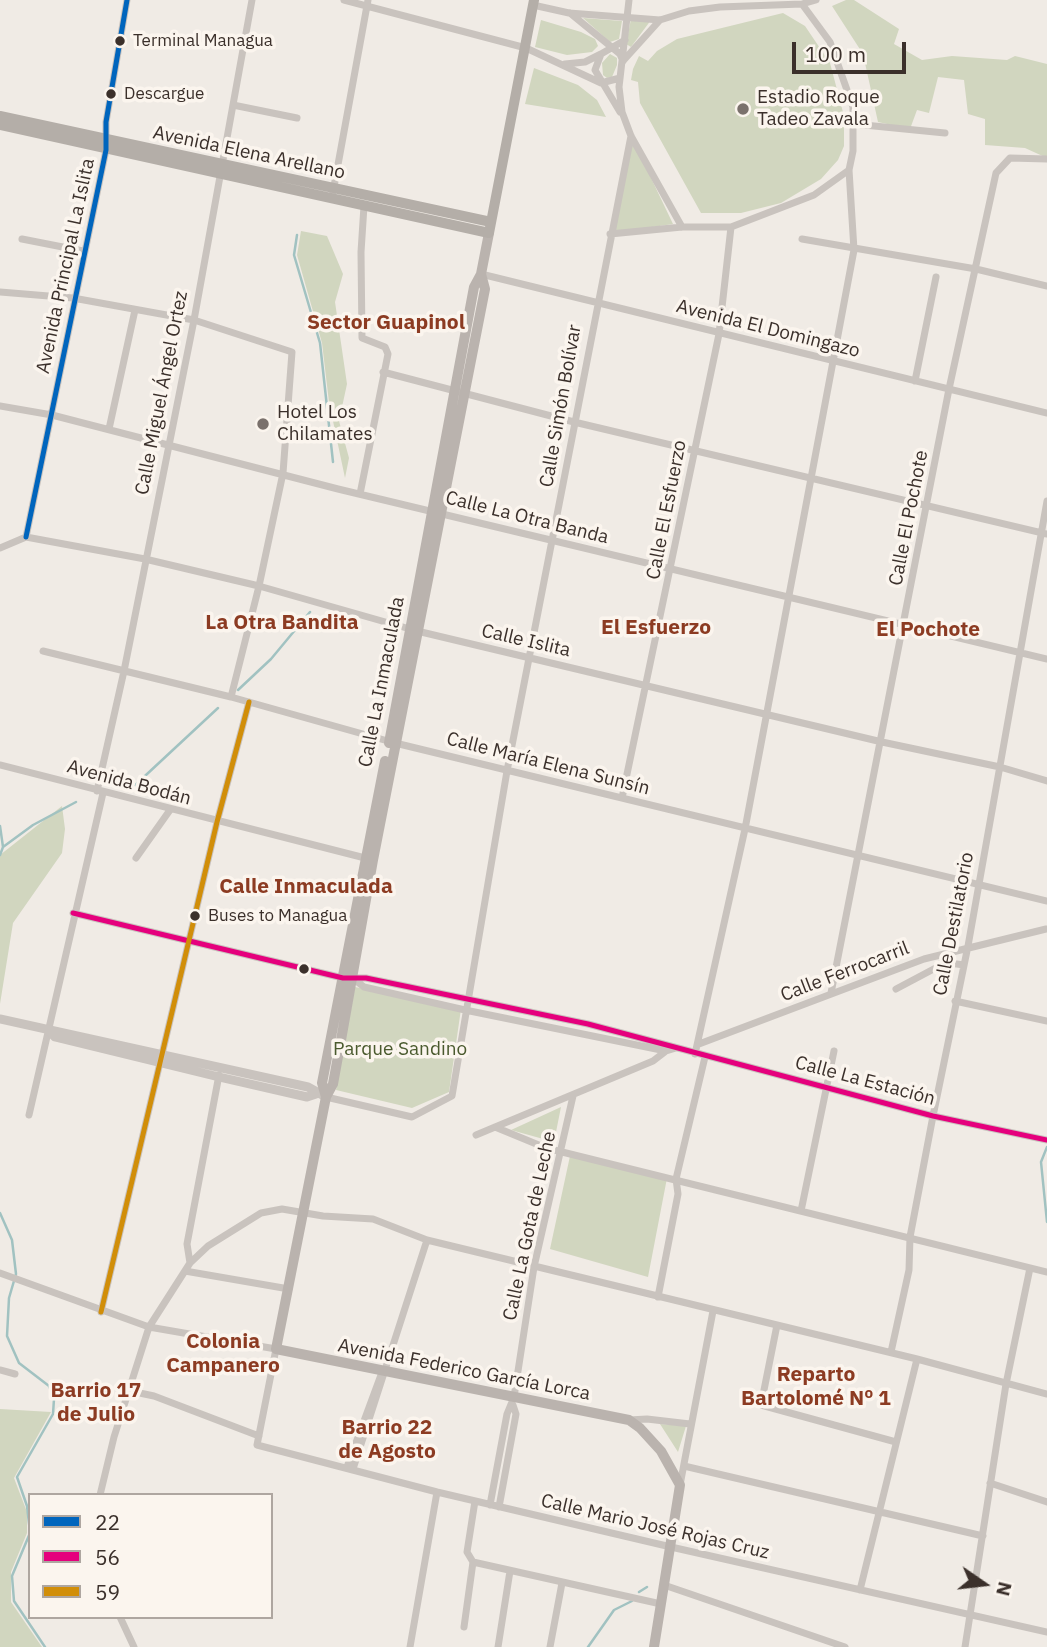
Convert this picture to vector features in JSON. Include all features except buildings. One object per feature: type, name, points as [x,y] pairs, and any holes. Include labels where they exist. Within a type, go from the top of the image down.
[{"type":"highway","points":[[490,227],[534,3]]},
{"type":"highway","name":"Avenida Elena Arellano","points":[[0,116],[18,124],[106,144],[490,227]]},
{"type":"highway","name":"Avenida Elena Arellano","points":[[0,125],[18,124]]},
{"type":"highway","name":"Avenida Elena Arellano","points":[[333,194],[364,206],[395,207]]},
{"type":"main road","name":"Calle La Inmaculada","points":[[276,1349],[303,1212],[321,1096],[333,1084],[337,1040],[350,980],[369,859],[436,511],[460,390],[485,289],[481,274],[490,227]]},
{"type":"main road","name":"Avenida Federico García Lorca","points":[[276,1349],[514,1401],[629,1420]]},
{"type":"main road","points":[[629,1420],[661,1451],[680,1485],[654,1647]]},
{"type":"street","name":"Avenida Principal La Islita","points":[[26,537],[106,144],[127,0]]},
{"type":"street","name":"Calle Miguel Ángel Ortez","points":[[30,1115],[100,792],[194,320],[251,0]]},
{"type":"street","points":[[344,0],[367,3],[526,48],[601,83],[610,83],[621,78]]},
{"type":"street","points":[[629,0],[619,98],[631,136],[682,227]]},
{"type":"street","points":[[534,3],[569,13],[660,20],[689,11],[720,7],[802,4],[816,0]]},
{"type":"street","points":[[333,194],[367,3]]},
{"type":"street","points":[[695,1054],[745,829],[854,250],[849,170],[854,124],[846,79],[830,42],[802,4]]},
{"type":"street","points":[[569,13],[613,48],[623,61]]},
{"type":"street","points":[[623,61],[660,20]]},
{"type":"street","points":[[561,64],[585,62],[625,40]]},
{"type":"street","points":[[601,54],[595,70],[624,118]]},
{"type":"street","points":[[233,105],[297,118]]},
{"type":"street","points":[[854,124],[945,133]]},
{"type":"street","name":"Calle Simón Bolívar","points":[[321,1096],[412,1117],[452,1096],[507,771],[595,304],[631,136]]},
{"type":"street","name":"Calle El Pochote","points":[[831,993],[949,389],[996,173],[1010,158],[1047,159]]},
{"type":"street","points":[[610,234],[682,227],[731,227],[814,195],[849,170]]},
{"type":"street","points":[[360,494],[388,349],[362,338],[361,252],[364,206]]},
{"type":"street","name":"Calle El Esfuerzo","points":[[622,798],[719,334],[731,227]]},
{"type":"street","points":[[22,239],[83,251]]},
{"type":"street","points":[[802,239],[976,269],[1047,286]]},
{"type":"street","name":"Avenida El Domingazo","points":[[481,274],[1047,413]]},
{"type":"street","points":[[915,381],[936,277]]},
{"type":"street","points":[[0,292],[73,298],[194,320],[292,352],[283,473],[259,586],[231,697]]},
{"type":"street","points":[[108,429],[135,310]]},
{"type":"street","points":[[383,372],[574,422],[1044,534]]},
{"type":"street","name":"Calle La Otra Banda","points":[[0,406],[52,415],[283,473],[320,485],[1047,659]]},
{"type":"street","name":"Calle Destilatorio","points":[[891,1352],[909,1270],[910,1237],[968,946],[1044,534],[1047,501]]},
{"type":"street","points":[[1,548],[26,537]]},
{"type":"street","name":"Calle Islita","points":[[26,537],[145,559],[259,586],[413,630],[766,712],[882,742],[1000,767],[1047,781]]},
{"type":"street","name":"Calle María Elena Sunsín","points":[[43,651],[231,697],[392,743],[1047,901]]},
{"type":"street","points":[[101,1312],[217,822],[249,702]]},
{"type":"street","name":"Avenida Bodán","points":[[0,765],[369,859]]},
{"type":"street","points":[[136,858],[170,810]]},
{"type":"street","name":"Calle La Estación","points":[[73,913],[350,980],[364,987],[524,1022],[676,1048],[933,1116],[1043,1139]]},
{"type":"street","name":"Calle Ferrocarril","points":[[699,1044],[924,959],[968,946],[1046,929]]},
{"type":"street","points":[[924,959],[964,965]]},
{"type":"street","points":[[896,989],[945,962]]},
{"type":"street","name":"Calle La Estación","points":[[350,980],[366,978],[467,998],[588,1024],[667,1047]]},
{"type":"street","points":[[956,1000],[1047,1021]]},
{"type":"street","points":[[524,1022],[525,1011]]},
{"type":"street","points":[[0,1019],[48,1031],[55,1037],[163,1058],[270,1084],[307,1097],[321,1096]]},
{"type":"street","points":[[586,1034],[588,1024]]},
{"type":"street","points":[[476,1135],[653,1061],[667,1047]]},
{"type":"street","points":[[801,1211],[834,1051]]},
{"type":"street","points":[[658,1297],[678,1194],[676,1179],[705,1057]]},
{"type":"street","points":[[190,1263],[187,1244],[220,1072]]},
{"type":"street","name":"Calle La Gota de Leche","points":[[499,1507],[516,1414],[514,1401],[534,1267],[573,1096]]},
{"type":"street","points":[[495,1127],[562,1152],[1047,1272]]},
{"type":"street","points":[[100,1493],[114,1437],[149,1327],[190,1263],[232,1228],[261,1213],[282,1209],[373,1219],[427,1240],[891,1352],[1047,1394]]},
{"type":"street","points":[[350,1468],[381,1386],[383,1372],[427,1240]]},
{"type":"street","points":[[965,1647],[1006,1384],[1030,1268]]},
{"type":"street","points":[[185,1271],[289,1289]]},
{"type":"street","name":"Avenida Federico García Lorca","points":[[0,1273],[101,1312],[149,1327],[276,1349]]},
{"type":"street","points":[[680,1485],[713,1311]]},
{"type":"street","points":[[777,1325],[761,1405],[897,1442]]},
{"type":"street","name":"Calle La Inmaculada","points":[[258,1441],[276,1349]]},
{"type":"street","points":[[860,1590],[917,1359]]},
{"type":"street","points":[[0,1370],[15,1374]]},
{"type":"street","name":"Calle Mario José Rojas Cruz","points":[[130,1391],[154,1396],[258,1441],[437,1492],[970,1617],[1047,1632]]},
{"type":"street","name":"Calle La Gota de Leche","points":[[490,1505],[507,1414],[514,1401]]},
{"type":"street","points":[[629,1420],[647,1419],[690,1424]]},
{"type":"street","points":[[684,1466],[983,1536]]},
{"type":"street","points":[[990,1483],[1047,1502]]},
{"type":"street","points":[[410,1647],[437,1492]]},
{"type":"street","points":[[464,1627],[473,1562],[467,1552],[475,1501]]},
{"type":"street","points":[[473,1562],[661,1604]]},
{"type":"street","points":[[498,1647],[510,1571]]},
{"type":"street","points":[[550,1647],[562,1583]]},
{"type":"street","points":[[664,1585],[845,1647]]},
{"type":"street","points":[[121,1619],[134,1647]]},
{"type":"green space","points":[[846,0],[854,0],[899,29],[894,44],[922,60],[952,56],[1007,60],[1015,56],[1047,64],[1047,158],[1025,148],[985,145],[985,119],[968,114],[964,80],[938,77],[929,113],[917,110],[910,129],[878,122],[863,54],[832,6]]},
{"type":"green space","name":"Estadio Roque Tadeo Zavala","points":[[783,13],[805,26],[830,63],[844,116],[844,146],[838,160],[821,179],[781,203],[741,213],[701,213],[640,103],[638,82],[631,80],[633,69],[639,56],[648,61],[657,51],[677,39]]},
{"type":"green space","points":[[583,18],[622,21],[619,39],[610,42]]},
{"type":"green space","points":[[631,19],[651,20],[631,47],[626,44]]},
{"type":"green space","points":[[541,20],[581,32],[595,39],[598,46],[592,52],[567,55],[535,47]]},
{"type":"green space","points":[[610,54],[617,58],[617,65],[612,77],[607,78],[603,75],[602,63]]},
{"type":"green space","points":[[534,68],[578,85],[597,100],[606,117],[525,104]]},
{"type":"green space","points":[[631,136],[673,224],[612,233]]},
{"type":"green space","points":[[301,231],[327,236],[343,274],[335,302],[347,384],[339,421],[349,458],[345,478],[329,402],[322,343],[297,255]]},
{"type":"green space","points":[[62,806],[65,829],[62,853],[13,923],[0,1004],[0,855]]},
{"type":"green space","name":"Parque Sandino","points":[[355,987],[461,1009],[449,1092],[412,1108],[336,1090]]},
{"type":"green space","points":[[561,1107],[554,1142],[511,1130]]},
{"type":"green space","points":[[570,1156],[667,1178],[648,1277],[550,1249]]},
{"type":"green space","points":[[0,1409],[51,1412],[14,1478],[27,1512],[27,1533],[11,1572],[11,1602],[42,1647],[0,1647]]},
{"type":"green space","points":[[660,1424],[686,1426],[678,1452]]},
{"type":"waterway","points":[[297,235],[294,255],[320,343],[333,462]]},
{"type":"waterway","points":[[238,690],[271,659],[310,612]]},
{"type":"waterway","points":[[132,788],[218,708]]},
{"type":"waterway","points":[[3,847],[33,825],[76,802]]},
{"type":"waterway","points":[[0,826],[3,847],[0,855]]},
{"type":"waterway","points":[[1047,1147],[1041,1162],[1047,1222]]},
{"type":"waterway","points":[[0,1213],[12,1240],[16,1274],[9,1298],[7,1336],[19,1363],[49,1386],[54,1399],[53,1414],[17,1477],[28,1515]]},
{"type":"waterway","points":[[28,1538],[12,1576],[14,1601],[45,1647]]},
{"type":"waterway","points":[[639,1592],[647,1587]]},
{"type":"waterway","points":[[588,1647],[614,1610],[632,1601]]},
{"type":"transit line","name":"22","points":[[26,537],[106,150],[106,122],[127,0]]},
{"type":"transit line","name":"59","points":[[101,1312],[217,822],[249,702]]},
{"type":"transit line","name":"56","points":[[73,913],[343,978],[366,978],[588,1024],[933,1116],[1047,1140]]},
{"type":"place","name":"Terminal Managua","points":[[120,41]]},
{"type":"place","name":"Descargue","points":[[111,94]]},
{"type":"place","name":"Estadio Roque Tadeo Zavala","points":[[743,109]]},
{"type":"place","name":"Hotel Los Chilamates","points":[[263,424]]},
{"type":"place","name":"Buses to Managua","points":[[195,916]]},
{"type":"district","name":"Sector Guapinol","points":[[386,323]]},
{"type":"district","name":"La Otra Bandita","points":[[282,623]]},
{"type":"district","name":"El Esfuerzo","points":[[656,628]]},
{"type":"district","name":"El Pochote","points":[[928,630]]},
{"type":"district","name":"Calle Inmaculada","points":[[306,887]]},
{"type":"district","name":"Colonia Campanero","points":[[223,1354]]},
{"type":"district","name":"Reparto Bartolomé Nº 1","points":[[816,1387]]},
{"type":"district","name":"Barrio 17 de Julio","points":[[96,1403]]},
{"type":"district","name":"Barrio 22 de Agosto","points":[[387,1440]]}]
